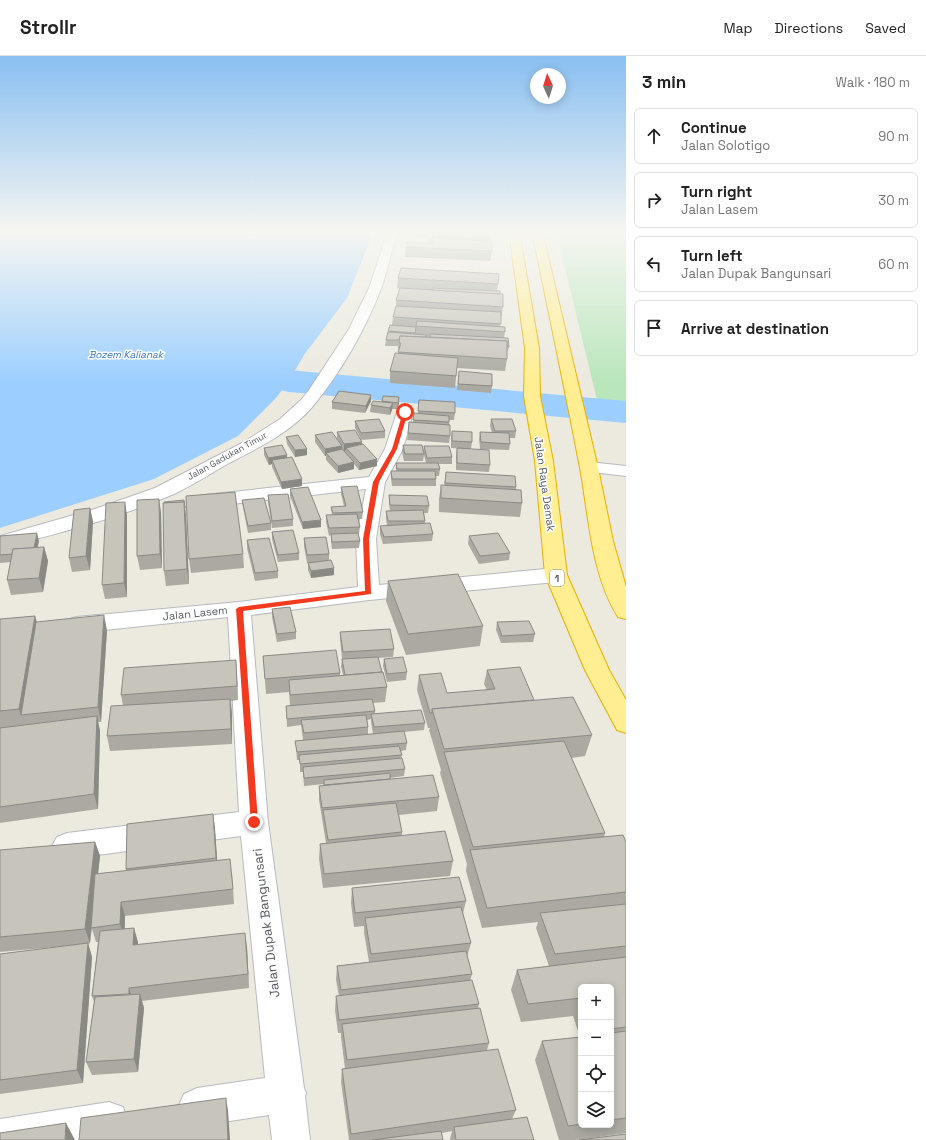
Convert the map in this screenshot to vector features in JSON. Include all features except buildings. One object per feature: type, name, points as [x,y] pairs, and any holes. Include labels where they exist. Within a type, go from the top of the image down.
[{"type":"highway","name":"Jalan Raya Demak","points":[[522,282],[530,335],[532,396],[544,462],[556,575],[597,670],[626,723]]},
{"type":"highway","points":[[548,282],[589,467],[607,558],[621,602],[626,612]]},
{"type":"highway","points":[[530,335],[546,338],[560,337]]},
{"type":"street","name":"Jalan Gadukan Timur","points":[[0,542],[47,530],[163,491],[252,445],[295,416],[315,394],[353,332],[377,282]]},
{"type":"street","points":[[369,593],[366,539],[376,482],[394,449],[405,412]]},
{"type":"street","points":[[589,467],[626,471]]},
{"type":"street","points":[[196,502],[376,482]]},
{"type":"street","name":"Jalan Lasem","points":[[55,627],[239,609],[369,593],[556,575]]},
{"type":"street","name":"Jalan Dupak Bangunsari","points":[[239,609],[254,822],[287,1093],[291,1140]]},
{"type":"street","points":[[38,849],[254,822]]},
{"type":"street","points":[[0,1138],[287,1093]]},
{"type":"green space","points":[[568,282],[626,282],[626,406],[598,404]]},
{"type":"water","name":"Bozem Kalianak","points":[[0,282],[354,282],[347,298],[304,355],[289,381],[276,398],[238,436],[154,479],[0,528]]},
{"type":"waterway","points":[[289,381],[626,412]]},
{"type":"route","points":[[254,822],[239,609],[369,593],[366,539],[376,482],[394,449],[405,412]]}]
